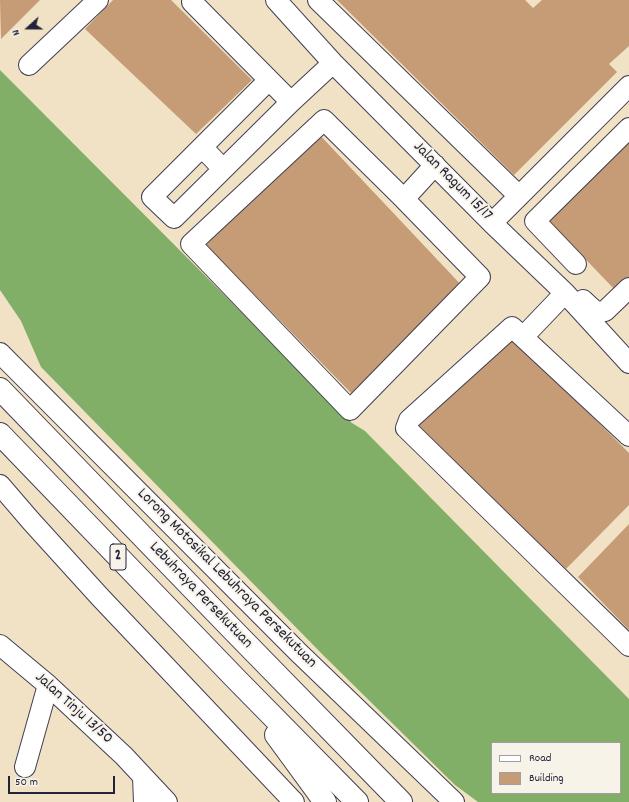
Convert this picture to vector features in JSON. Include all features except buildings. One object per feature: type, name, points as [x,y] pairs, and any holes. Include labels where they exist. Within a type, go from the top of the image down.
[{"type":"highway","name":"Lebuhraya Persekutuan","points":[[0,389],[401,802]]},
{"type":"highway","name":"Lebuhraya Persekutuan","points":[[0,434],[236,679],[357,802]]},
{"type":"highway","points":[[236,679],[325,802]]},
{"type":"street","points":[[30,65],[98,0]]},
{"type":"street","name":"Jalan Ragum 15/17","points":[[276,0],[333,62],[492,223],[626,354]]},
{"type":"street","points":[[318,0],[519,196]]},
{"type":"street","points":[[192,1],[290,102]]},
{"type":"street","points":[[269,80],[152,196],[174,218],[290,102],[333,62]]},
{"type":"street","points":[[492,223],[629,86]]},
{"type":"street","points":[[324,120],[404,199],[480,277],[350,410],[191,244],[324,120]]},
{"type":"street","points":[[576,264],[535,221],[629,128]]},
{"type":"street","points":[[202,147],[223,169]]},
{"type":"street","points":[[404,199],[435,165]]},
{"type":"street","points":[[579,309],[584,300],[596,312],[605,311],[629,288]]},
{"type":"street","points":[[523,337],[565,293]]},
{"type":"street","points":[[629,436],[512,327],[409,420],[406,428],[629,646]]},
{"type":"street","name":"Lorong Motosikal Lebuhraya Persekutuan","points":[[0,353],[299,653],[454,802]]},
{"type":"street","points":[[0,485],[100,597],[294,802]]},
{"type":"street","name":"Jalan Tinju 13/50","points":[[0,645],[48,685],[124,756],[167,802]]},
{"type":"street","points":[[25,767],[48,685]]},
{"type":"street","points":[[143,777],[144,802]]},
{"type":"green space","points":[[0,70],[352,423],[365,431],[629,699],[629,802],[478,802],[455,785],[324,656],[41,367],[21,321],[0,290]]}]
